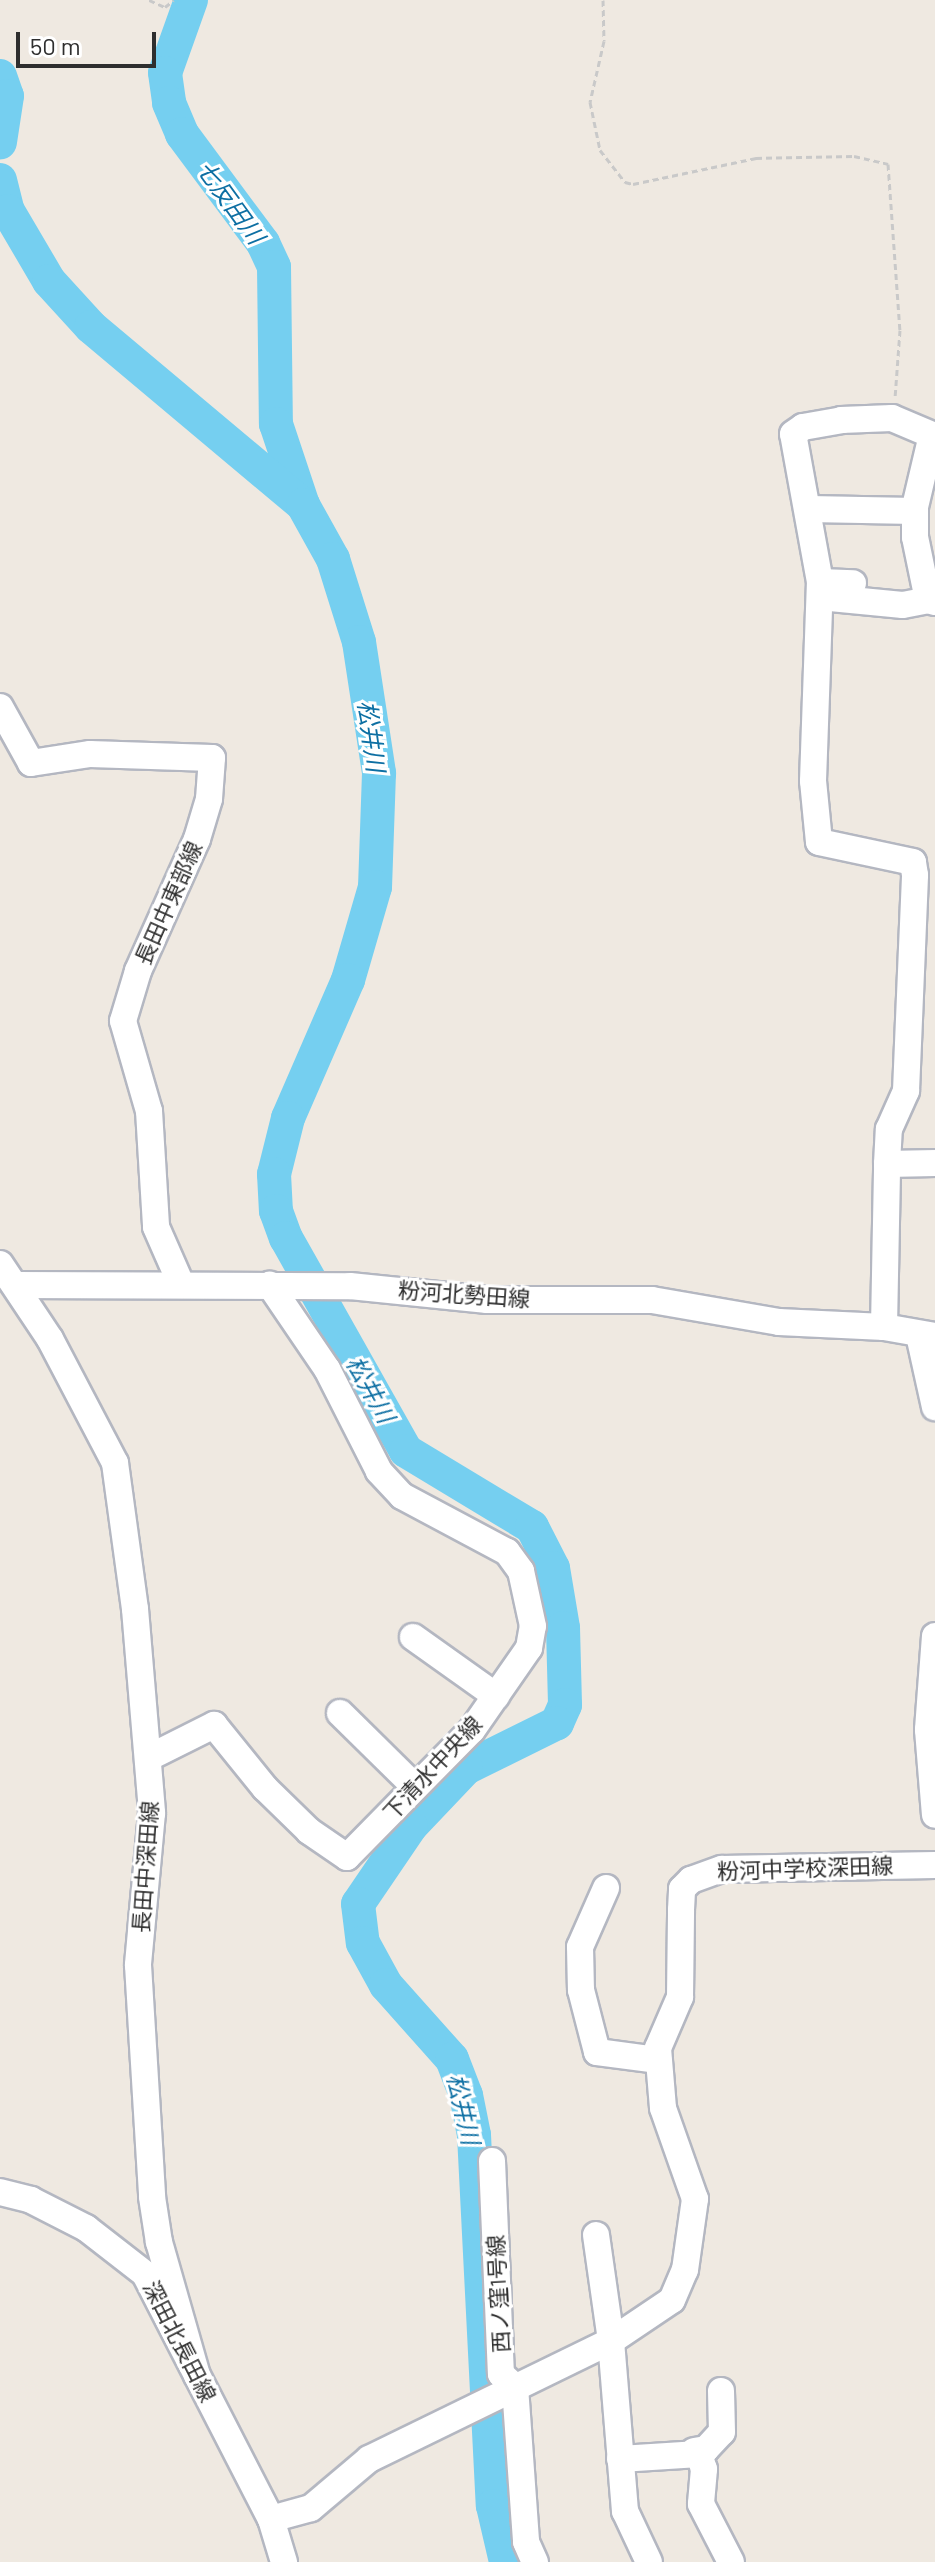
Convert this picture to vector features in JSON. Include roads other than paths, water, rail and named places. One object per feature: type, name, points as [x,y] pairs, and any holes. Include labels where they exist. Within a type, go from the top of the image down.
[{"type":"street","points":[[820,590],[903,605],[932,601],[915,511],[934,434],[892,418],[816,424],[793,434],[809,509],[820,590],[813,781],[819,842],[924,862],[924,954],[906,1091],[889,1129],[884,1327]]},
{"type":"street","points":[[809,509],[915,511]]},
{"type":"street","points":[[820,590],[853,583]]},
{"type":"street","name":"長田中東部線","points":[[0,707],[31,763],[90,754],[212,758],[209,799],[197,839],[138,971],[123,1021],[149,1111],[156,1227],[181,1284]]},
{"type":"street","points":[[887,1164],[935,1163]]},
{"type":"street","name":"粉河北勢田線","points":[[8,1274],[181,1284],[350,1286],[487,1300],[652,1300],[779,1322],[884,1327],[927,1335]]},
{"type":"street","name":"長田中深田線","points":[[8,1274],[115,1463],[152,1813],[138,1965],[152,2197],[159,2242],[197,2375]]},
{"type":"street","name":"下清水中央線","points":[[148,1758],[214,1725],[265,1788],[309,1831],[347,1857],[472,1730],[529,1648],[533,1626],[521,1571],[507,1552],[402,1496],[379,1471],[327,1369],[277,1285]]},
{"type":"street","points":[[927,1335],[935,1407]]},
{"type":"street","points":[[935,1636],[931,1730],[935,1815]]},
{"type":"street","points":[[413,1637],[496,1696]]},
{"type":"street","points":[[340,1713],[415,1787]]},
{"type":"street","name":"粉河中学校深田線","points":[[271,2519],[311,2508],[369,2459],[611,2341],[658,2314],[672,2300],[694,2230],[695,2199],[663,2108],[658,2060],[680,1997],[682,1889],[691,1880],[722,1869],[935,1865]]},
{"type":"street","points":[[606,1888],[580,1947],[581,1990],[597,2052],[658,2060]]},
{"type":"street","name":"西ノ窪1号線","points":[[492,2161],[501,2374],[495,2396],[526,2542],[535,2562]]},
{"type":"street","name":"深田北長田線","points":[[0,2192],[31,2200],[127,2255],[145,2274],[271,2519],[284,2562]]},
{"type":"street","points":[[596,2235],[611,2341],[625,2511],[649,2562]]},
{"type":"street","points":[[620,2459],[706,2449],[722,2432],[721,2391]]},
{"type":"street","points":[[694,2451],[704,2461],[701,2504],[731,2562]]},
{"type":"waterway","name":"七反田川","points":[[191,0],[165,73],[169,103],[182,134],[263,243],[274,267],[276,424],[303,505]]},
{"type":"waterway","name":"松井川","points":[[0,76],[7,96],[0,142]]},
{"type":"waterway","name":"松井川","points":[[0,180],[8,211],[49,281],[91,327],[303,505],[333,559],[359,642],[379,773],[375,887],[348,980],[288,1118],[274,1174],[276,1211],[286,1238],[406,1451],[532,1527],[553,1568],[563,1628],[565,1705],[557,1723],[466,1768],[411,1826],[358,1904],[363,1943],[386,1985],[452,2059],[466,2095],[474,2135],[493,2506],[506,2562]]}]
